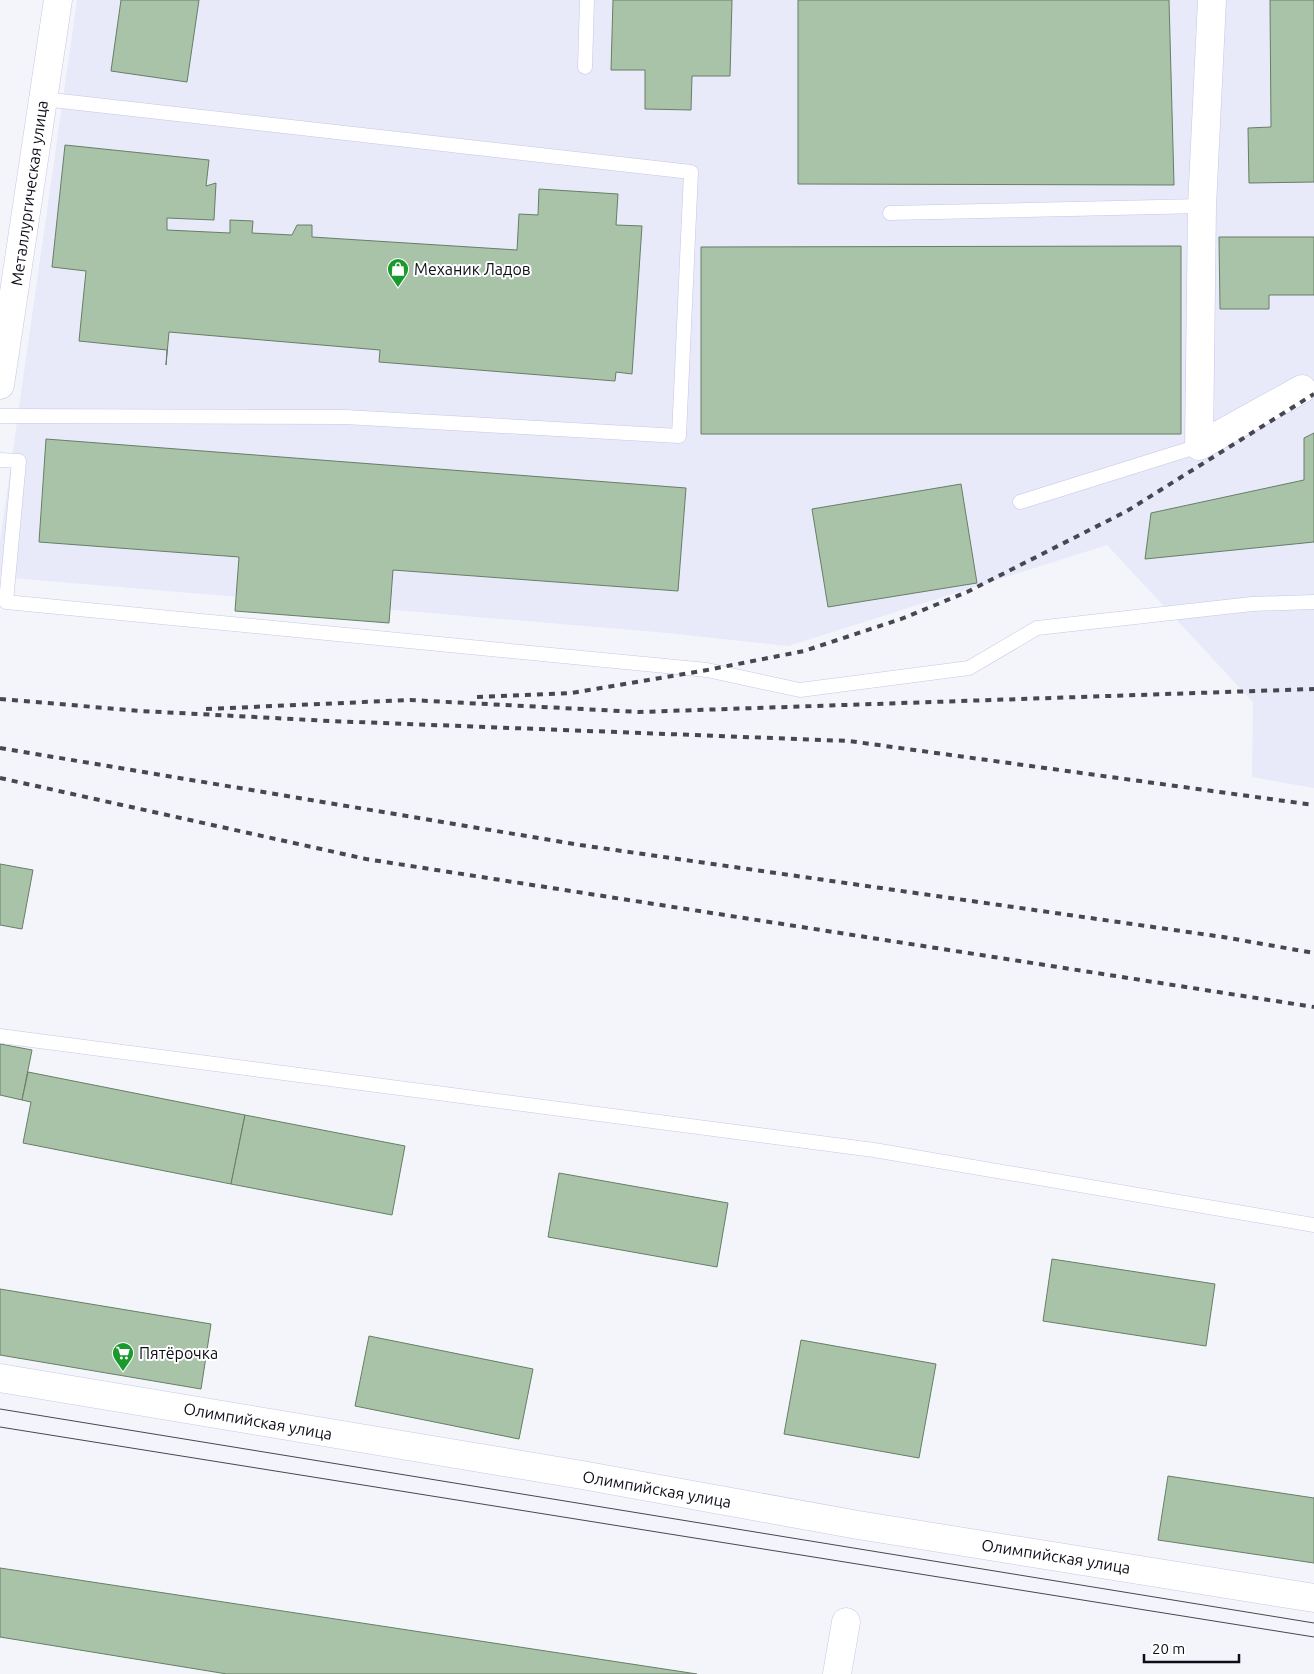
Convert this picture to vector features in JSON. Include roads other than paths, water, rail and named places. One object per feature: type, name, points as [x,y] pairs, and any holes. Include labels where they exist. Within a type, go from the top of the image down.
[{"type":"street","name":"Металлургическая улица","points":[[0,385],[4,338],[58,0]]},
{"type":"street","points":[[1212,0],[1202,206],[1199,446],[1308,387]]},
{"type":"street","name":"Олимпийская улица","points":[[0,1378],[582,1475],[858,1524],[1314,1598]]},
{"type":"street","points":[[837,1674],[846,1622]]},
{"type":"lane","points":[[585,67],[587,0]]},
{"type":"lane","points":[[0,416],[345,417],[679,436],[691,172],[43,99]]},
{"type":"lane","points":[[890,213],[1202,206]]},
{"type":"lane","points":[[1020,502],[1199,446]]},
{"type":"lane","points":[[0,460],[19,461],[6,602],[707,670],[800,690],[969,668],[1037,628],[1252,604],[1314,602]]},
{"type":"lane","points":[[0,1036],[874,1150],[1314,1225]]},
{"type":"tram line","points":[[0,1409],[1314,1623]]},
{"type":"tram line","points":[[0,1427],[1314,1637]]},
{"type":"railway","points":[[477,697],[571,693],[707,670],[804,651],[901,619],[967,592],[1127,511],[1314,394]]},
{"type":"railway","points":[[206,709],[410,700],[639,712],[1314,689]]},
{"type":"railway","points":[[0,699],[141,711],[330,721],[849,741],[1314,805]]},
{"type":"railway","points":[[0,748],[580,845],[1223,937],[1314,953]]},
{"type":"railway","points":[[0,778],[366,859],[1314,1007]]},
{"type":"place","name":"Механик Ладов","points":[[398,288]]},
{"type":"place","name":"Пятёрочка","points":[[123,1372]]}]
